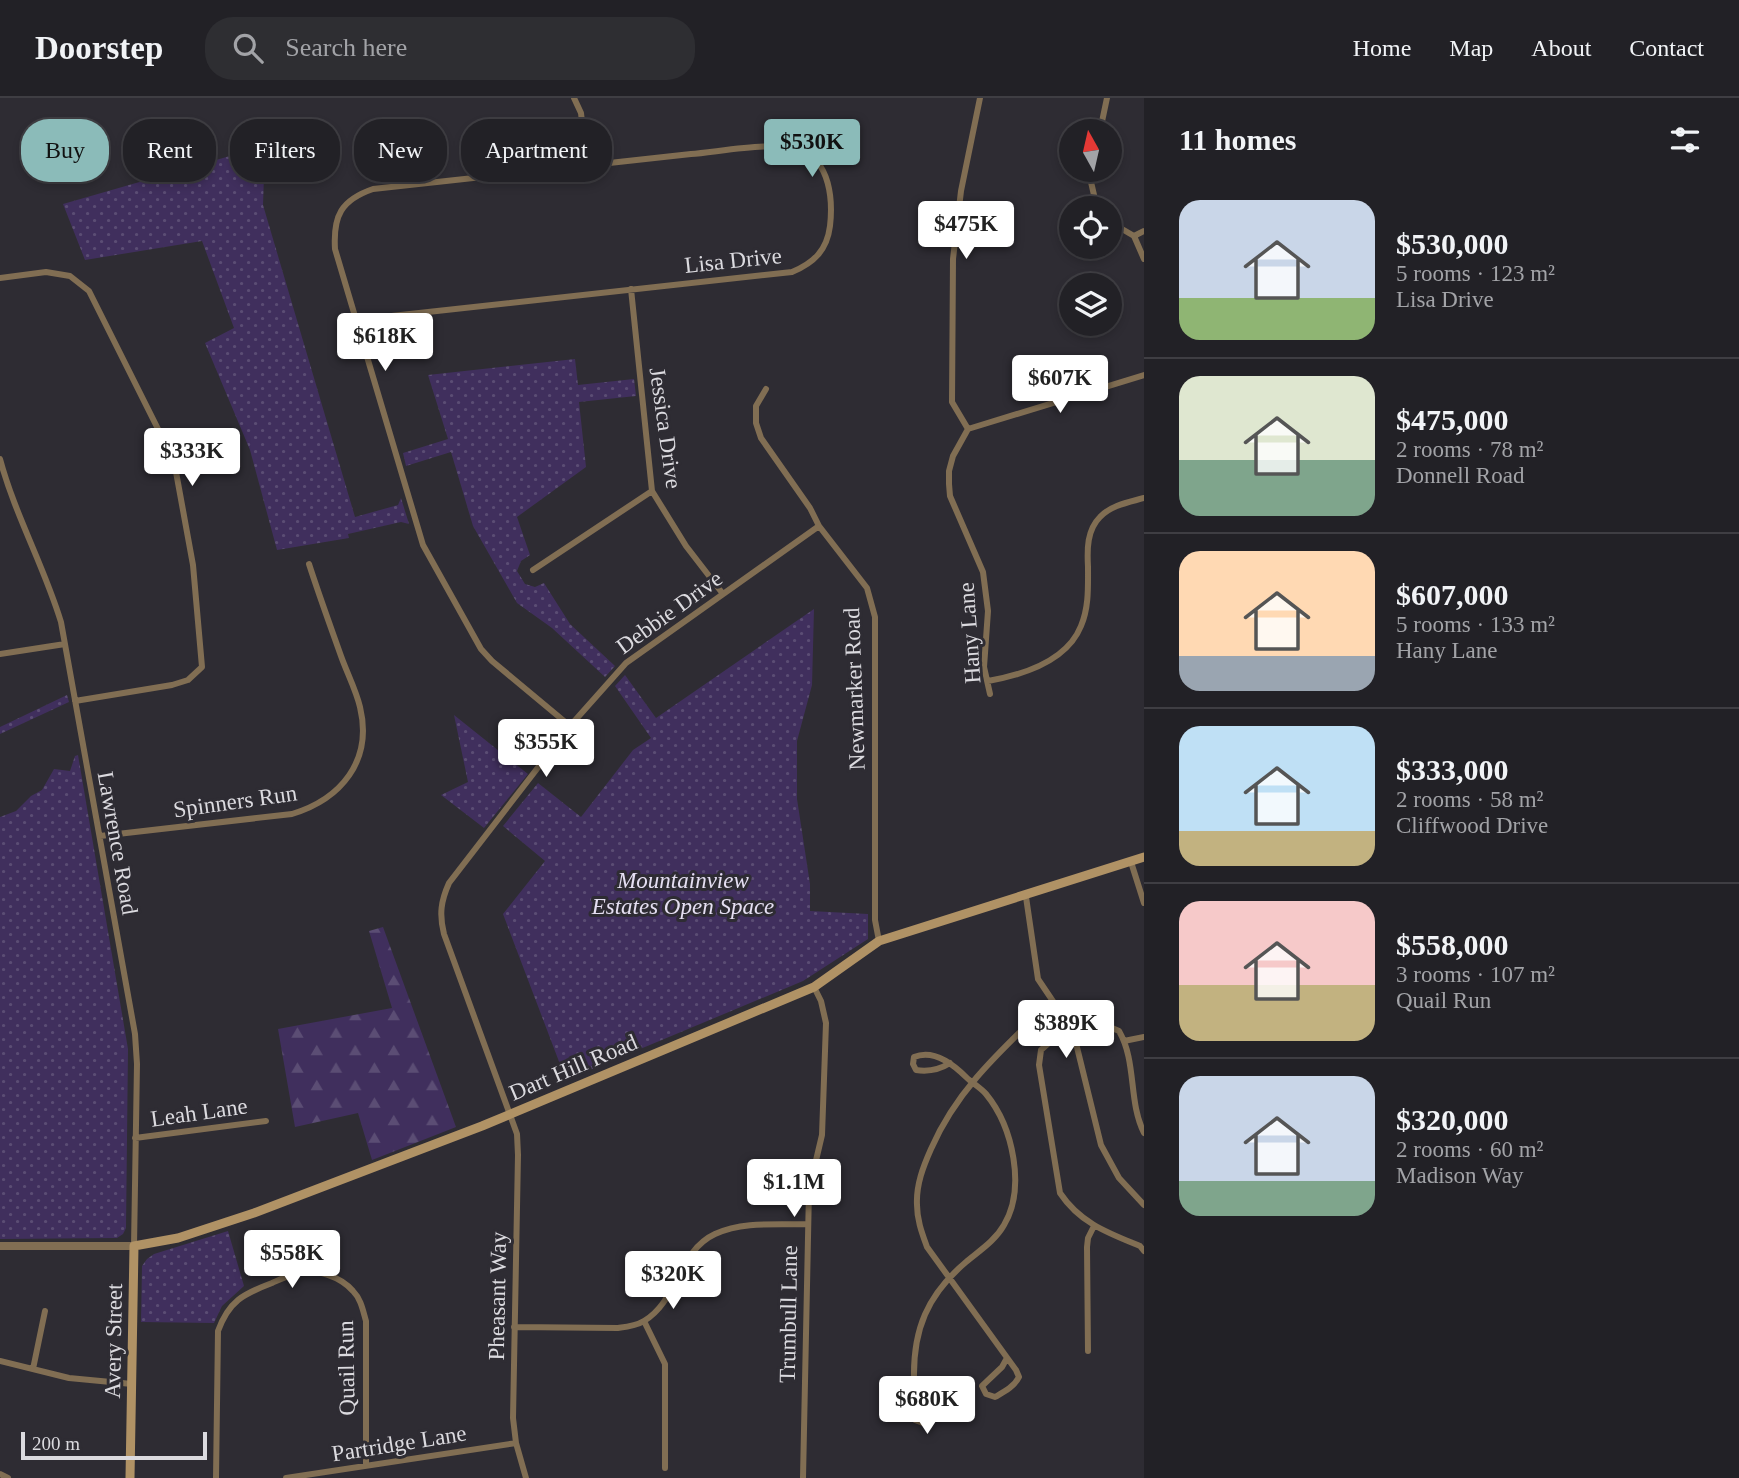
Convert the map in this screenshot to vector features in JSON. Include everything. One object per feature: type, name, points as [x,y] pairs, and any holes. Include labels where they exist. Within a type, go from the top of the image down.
[{"type":"main road","name":"Dart Hill Road","points":[[134,1246],[178,1238],[254,1213],[510,1114],[814,987],[879,941],[1144,858]]},
{"type":"main road","name":"Avery Street","points":[[130,1478],[134,1246]]},
{"type":"street","points":[[574,98],[582,119]]},
{"type":"street","points":[[980,98],[961,191],[953,259],[952,402],[968,429],[1144,375]]},
{"type":"street","points":[[1103,119],[1107,98]]},
{"type":"street","name":"Lisa Drive","points":[[355,320],[792,272],[808,265],[819,255],[827,239],[830,223],[829,189],[825,173],[804,151],[786,146],[612,162]]},
{"type":"street","points":[[461,179],[373,189],[355,195],[342,207],[336,220],[335,249],[419,534],[430,561],[481,649],[570,726]]},
{"type":"street","points":[[1122,229],[1134,236],[1144,259]]},
{"type":"street","points":[[1134,236],[1144,232]]},
{"type":"street","points":[[0,278],[46,272],[70,276],[89,290],[174,461],[193,565],[202,667],[188,680],[172,685],[75,701]]},
{"type":"street","name":"Jessica Drive","points":[[631,289],[652,491],[687,546],[723,594]]},
{"type":"street","name":"Newmarker Road","points":[[766,389],[756,407],[756,423],[761,438],[810,508],[819,526],[867,588],[875,617],[875,920],[879,941]]},
{"type":"street","name":"Hany Lane","points":[[968,429],[953,456],[948,471],[948,484],[950,496],[983,572],[988,611],[984,667],[990,694]]},
{"type":"street","name":"Lawrence Road","points":[[0,459],[8,487],[55,600],[135,1034],[137,1064],[134,1246]]},
{"type":"street","points":[[533,570],[652,491]]},
{"type":"street","points":[[988,681],[1043,664],[1057,656],[1072,641],[1081,627],[1086,610],[1091,530],[1108,510],[1144,498]]},
{"type":"street","name":"Debbie Drive","points":[[510,1114],[444,934],[440,918],[441,901],[449,883],[570,726],[626,663],[819,526]]},
{"type":"street","name":"Spinners Run","points":[[100,836],[292,814],[311,808],[339,790],[354,769],[362,740],[360,709],[309,564]]},
{"type":"street","points":[[0,654],[65,644]]},
{"type":"street","points":[[1131,862],[1144,903]]},
{"type":"street","points":[[1026,897],[1038,979],[1073,1031],[1101,1144],[1119,1178],[1144,1205]]},
{"type":"street","name":"Trumbull Lane","points":[[803,1478],[808,1190],[822,1135],[826,1023],[821,1001],[814,987]]},
{"type":"street","points":[[1007,1357],[1002,1367],[982,1386],[986,1394],[995,1397],[1016,1383],[1019,1377],[1007,1357],[927,1247],[919,1223],[918,1183],[946,1116],[984,1068],[1052,1001]]},
{"type":"street","points":[[1143,1246],[1094,1226],[1070,1207],[1060,1193],[1039,1065],[1041,1050],[1049,1042],[1087,1025],[1103,1024],[1119,1031],[1124,1041],[1136,1108],[1144,1133]]},
{"type":"street","points":[[1124,1041],[1144,1037]]},
{"type":"street","points":[[914,1387],[925,1397],[931,1408],[931,1417],[923,1423],[915,1420],[910,1413],[910,1401],[914,1387],[917,1334],[925,1311],[948,1278],[987,1245],[1003,1227],[1011,1210],[1014,1187],[1010,1143],[1000,1114],[985,1093],[950,1063],[930,1055],[920,1055],[915,1057],[913,1064],[916,1070],[926,1072],[941,1069],[950,1063]]},
{"type":"street","name":"Pheasant Way","points":[[510,1114],[517,1134],[518,1155],[513,1418],[516,1443],[526,1478]]},
{"type":"street","name":"Leah Lane","points":[[135,1138],[266,1121]]},
{"type":"street","points":[[514,1326],[618,1328],[644,1321],[658,1309],[691,1253],[713,1235],[745,1225],[807,1224]]},
{"type":"street","points":[[1088,1351],[1087,1238],[1094,1226]]},
{"type":"street","name":"Dart Hill Road","points":[[0,1246],[134,1246]]},
{"type":"street","name":"Quail Run","points":[[216,1478],[218,1331],[225,1313],[239,1298],[300,1272],[320,1272],[338,1279],[353,1291],[362,1306],[366,1321],[366,1465]]},
{"type":"street","points":[[33,1369],[45,1311]]},
{"type":"street","points":[[644,1321],[665,1364],[664,1468]]},
{"type":"street","points":[[0,1361],[69,1378],[132,1384]]},
{"type":"street","name":"Partridge Lane","points":[[286,1478],[516,1443]]},
{"type":"street","points":[[0,1474],[8,1478]]},
{"type":"green space","points":[[230,156],[230,182],[264,182],[263,205],[355,517],[398,505],[401,498],[409,524],[401,522],[348,534],[349,538],[277,550],[250,450],[205,343],[234,328],[202,241],[85,260],[63,204],[140,182],[216,182],[216,160]]},
{"type":"green space","points":[[575,359],[578,385],[634,379],[636,396],[579,402],[586,467],[517,517],[530,555],[521,561],[517,571],[525,584],[535,587],[544,583],[570,624],[615,666],[605,677],[552,628],[517,603],[473,526],[451,452],[406,466],[403,453],[448,439],[428,375]]},
{"type":"green space","name":"Mountainview Estates Open Space","points":[[814,609],[812,685],[797,741],[797,799],[810,884],[810,911],[868,914],[868,939],[803,981],[566,1080],[503,914],[545,861],[503,826],[538,783],[581,817],[633,750],[651,738],[615,686],[625,675],[656,718]]},
{"type":"green space","points":[[67,695],[69,702],[0,734],[0,727]]},
{"type":"green space","points":[[454,715],[528,774],[484,828],[441,795],[468,782]]},
{"type":"green space","points":[[78,755],[128,1049],[126,1228],[117,1238],[0,1239],[0,817],[16,811],[31,796],[42,790],[54,769],[70,771],[75,756]]},
{"type":"green space","points":[[383,927],[456,1127],[372,1160],[358,1113],[295,1127],[278,1029],[392,1008],[369,931]]},
{"type":"green space","points":[[228,1231],[244,1286],[222,1306],[214,1323],[141,1322],[142,1266],[147,1259],[154,1254]]}]
